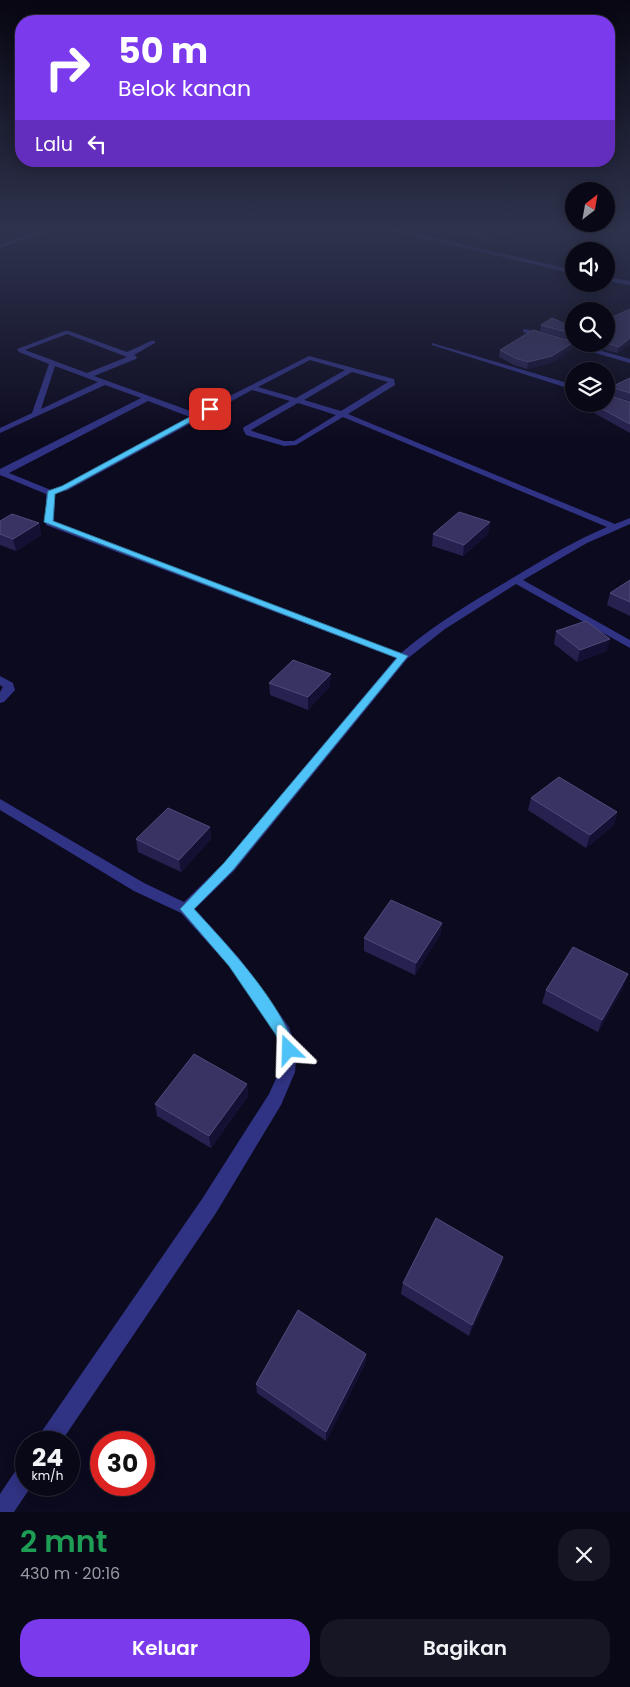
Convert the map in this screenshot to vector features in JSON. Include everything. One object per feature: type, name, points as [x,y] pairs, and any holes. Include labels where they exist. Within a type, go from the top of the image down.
[{"type":"street","points":[[525,331],[630,361]]},
{"type":"street","points":[[87,376],[133,357],[67,332],[21,350],[103,383],[196,416]]},
{"type":"street","points":[[128,355],[153,342]]},
{"type":"street","points":[[434,344],[565,385]]},
{"type":"street","points":[[1,473],[51,492],[65,488],[196,416],[309,358],[351,370],[392,383],[291,445],[247,431],[249,428],[351,370]]},
{"type":"street","points":[[35,414],[53,364]]},
{"type":"street","points":[[0,431],[103,383]]},
{"type":"street","points":[[251,387],[342,414],[615,526]]},
{"type":"street","points":[[1,473],[147,398]]},
{"type":"street","points":[[51,492],[49,522],[403,656]]},
{"type":"street","points":[[186,909],[228,866],[403,656],[444,624],[516,580],[582,542],[630,521]]},
{"type":"street","points":[[516,580],[630,645]]},
{"type":"street","points":[[0,680],[9,686],[9,690],[0,699]]},
{"type":"street","points":[[0,804],[139,887],[186,909],[234,962],[283,1032],[289,1050],[287,1072],[275,1099],[209,1206],[56,1431]]},
{"type":"street","points":[[1,1512],[15,1491]]},
{"type":"building","points":[[630,309],[630,338],[619,347],[615,346],[615,316]]},
{"type":"building","points":[[552,318],[565,324],[565,332],[541,325]]},
{"type":"building","points":[[533,330],[565,339],[565,348],[552,356],[528,362],[500,350]]},
{"type":"building","points":[[630,378],[630,393],[615,388],[615,385]]},
{"type":"building","points":[[615,397],[630,402],[630,424],[608,412],[615,412]]},
{"type":"building","points":[[459,512],[490,522],[464,545],[433,534]]},
{"type":"building","points":[[12,514],[39,523],[13,539],[0,534],[0,521]]},
{"type":"building","points":[[630,580],[630,602],[610,593]]},
{"type":"building","points":[[586,621],[610,639],[580,650],[556,631]]},
{"type":"building","points":[[293,660],[331,674],[308,697],[269,683]]},
{"type":"building","points":[[559,777],[617,812],[590,835],[531,798]]},
{"type":"building","points":[[168,808],[210,827],[179,860],[136,839]]},
{"type":"building","points":[[391,900],[442,923],[416,963],[364,938]]},
{"type":"building","points":[[573,947],[628,974],[602,1020],[546,990]]},
{"type":"building","points":[[194,1054],[247,1084],[209,1136],[155,1104]]},
{"type":"building","points":[[436,1218],[503,1257],[472,1325],[403,1283]]},
{"type":"building","points":[[298,1310],[366,1354],[326,1432],[256,1384]]},
{"type":"route","points":[[210,409],[65,488],[51,492],[49,522],[403,656],[228,866],[200,897],[186,909],[234,962],[283,1032],[289,1050]]}]
